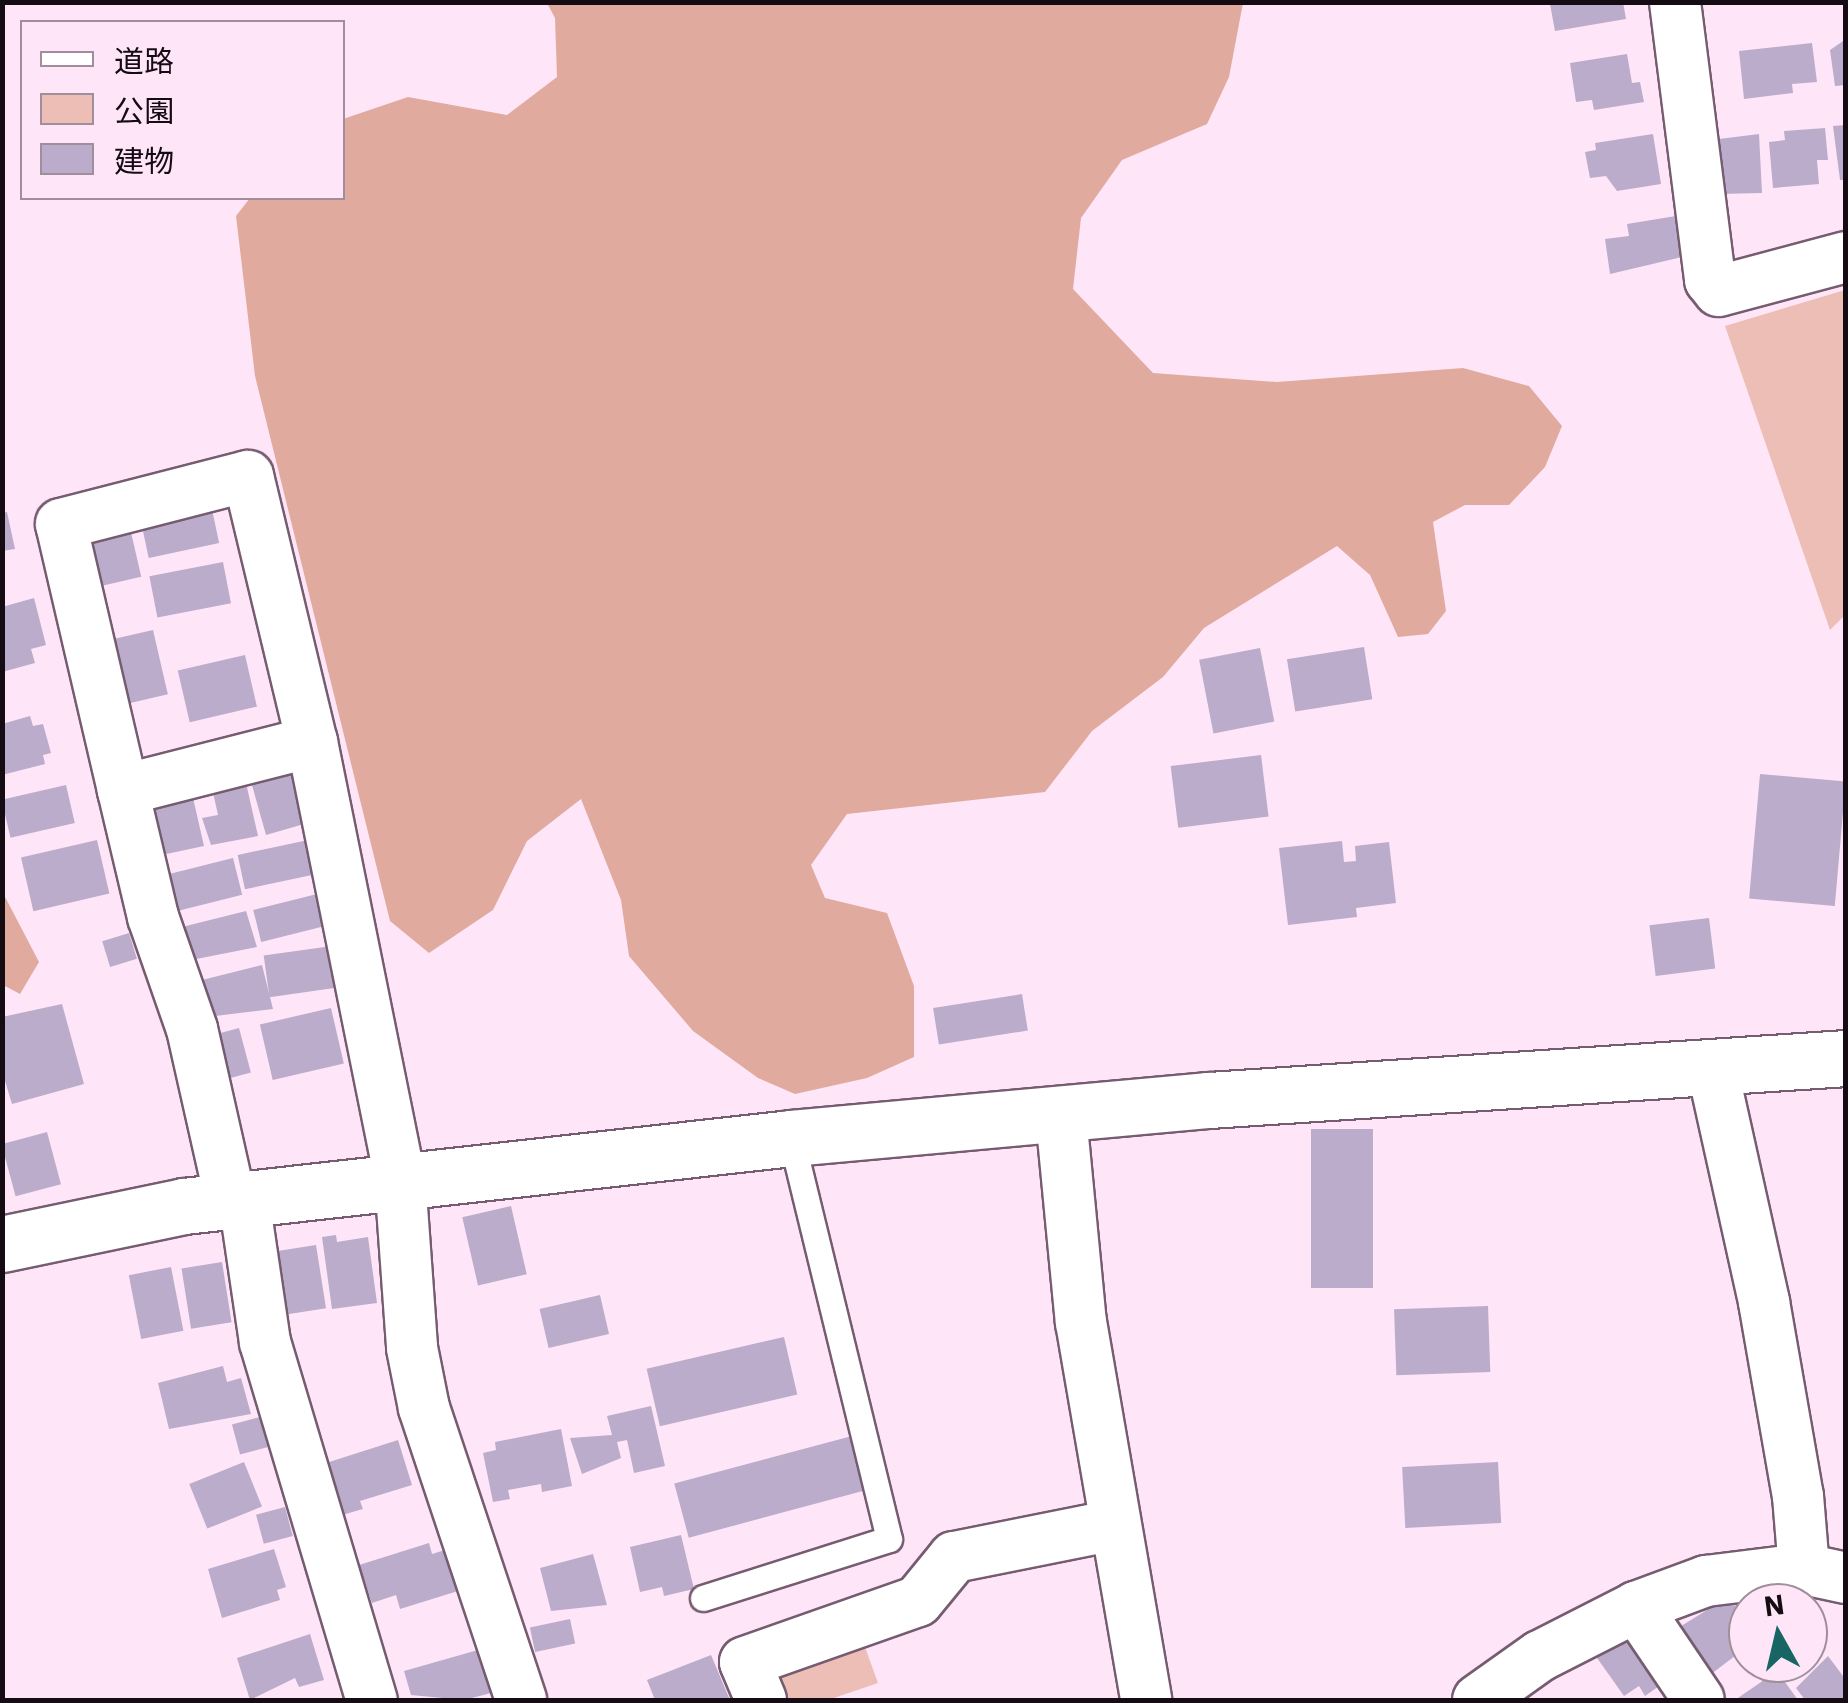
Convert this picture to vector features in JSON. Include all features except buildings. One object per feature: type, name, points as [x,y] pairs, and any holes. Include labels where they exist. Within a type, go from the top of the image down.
[{"type":"street","points":[[1675,2],[1710,280],[1720,290],[1846,257]]},
{"type":"street","points":[[372,1700],[265,1342],[238,1201],[192,1028],[152,917],[61,524],[248,476],[312,742],[400,1179],[412,1348],[424,1408],[521,1700]]},
{"type":"street","points":[[123,790],[312,742]]},
{"type":"street","points":[[2,1244],[238,1201],[400,1179],[791,1138],[1846,1058]]},
{"type":"street","points":[[1478,1700],[1540,1656],[1636,1606],[1706,1582],[1825,1574],[1798,1496],[1764,1302],[1712,1068]]},
{"type":"street","points":[[1061,1116],[1081,1322],[1146,1700]]},
{"type":"street","points":[[761,1700],[746,1662],[918,1601],[954,1557],[1114,1525]]},
{"type":"street","points":[[1636,1606],[1699,1700]]},
{"type":"lane","points":[[704,1598],[889,1540],[791,1138]]},
{"type":"green space","points":[[1845,290],[1846,614],[1830,630],[1725,326]]},
{"type":"green space","points":[[861,1636],[878,1683],[828,1700],[783,1700],[777,1684],[790,1662]]},
{"type":"shaded area","points":[[547,3],[1243,3],[1229,77],[1207,124],[1122,160],[1081,218],[1073,289],[1153,373],[1277,382],[1463,368],[1529,386],[1562,426],[1545,467],[1509,505],[1465,505],[1433,522],[1446,611],[1428,634],[1398,637],[1370,575],[1337,546],[1204,628],[1163,677],[1092,731],[1045,792],[847,814],[811,865],[825,898],[887,913],[914,986],[914,1057],[867,1078],[795,1094],[758,1078],[693,1031],[629,956],[621,900],[581,799],[527,841],[493,910],[429,953],[390,921],[255,376],[236,216],[248,200],[345,200],[345,118],[408,97],[507,115],[557,77],[555,18]]},
{"type":"shaded area","points":[[2,891],[39,962],[20,994],[3,985]]}]
